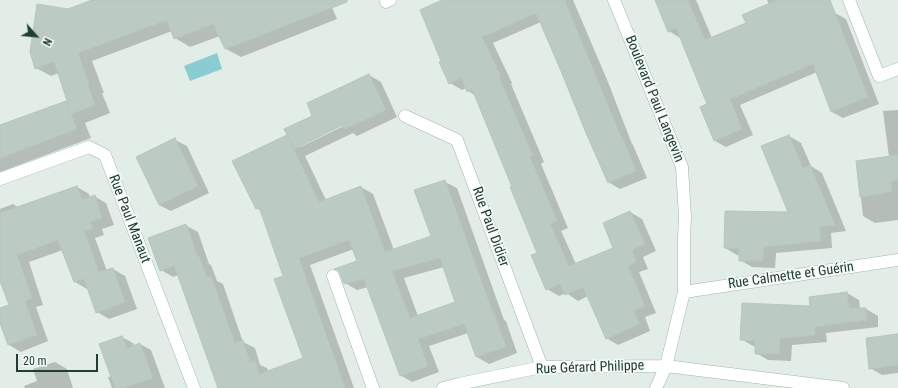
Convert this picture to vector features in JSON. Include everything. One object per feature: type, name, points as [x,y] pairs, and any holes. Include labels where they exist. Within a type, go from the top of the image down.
[{"type":"street","name":"Boulevard Paul Langevin","points":[[614,0],[682,167],[685,217],[684,292],[666,366],[656,388]]},
{"type":"street","points":[[849,0],[879,76],[898,69]]},
{"type":"street","name":"Rue Paul Didier","points":[[405,116],[457,140],[542,367]]},
{"type":"street","name":"Rue Paul Manaut","points":[[0,179],[89,147],[105,155],[194,388]]},
{"type":"street","name":"Rue Calmette et Guérin","points":[[684,292],[898,260]]},
{"type":"street","points":[[332,276],[372,388]]},
{"type":"street","points":[[666,366],[843,388]]},
{"type":"street","name":"Rue Gérard Philippe","points":[[443,388],[542,367],[666,366]]},
{"type":"water","points":[[217,53],[222,69],[190,81],[184,66]]},
{"type":"building","points":[[92,0],[347,0],[347,2],[225,49],[213,24],[174,39],[167,20],[78,53],[95,105],[71,114],[77,129],[0,158],[0,125],[66,101],[70,110],[54,61],[35,69],[30,52],[37,4],[68,9]]},
{"type":"building","points":[[442,0],[567,0],[565,1],[636,171],[608,183],[536,13],[482,37],[501,76],[499,77],[533,156],[530,157],[557,221],[550,224],[569,266],[613,248],[603,223],[630,211],[645,244],[632,250],[636,262],[628,266],[645,306],[634,311],[639,324],[606,339],[583,287],[565,295],[560,284],[546,290],[531,255],[537,253],[472,89],[467,92],[461,78],[449,84],[439,62],[441,61],[420,10]]},
{"type":"building","points":[[655,0],[688,0],[705,40],[746,23],[742,15],[777,0],[830,0],[868,97],[831,112],[813,64],[730,99],[742,129],[714,141],[700,107],[707,104],[676,28],[668,32]]},
{"type":"building","points":[[369,74],[386,110],[345,129],[343,125],[294,149],[284,129],[312,116],[307,103]]},
{"type":"building","points":[[287,135],[319,202],[361,186],[385,252],[431,236],[414,190],[445,180],[506,347],[476,357],[464,324],[418,339],[428,366],[400,376],[364,279],[344,284],[338,270],[334,269],[357,261],[349,240],[299,258],[345,388],[218,388],[174,265],[160,271],[148,238],[186,224],[207,278],[211,276],[235,343],[243,340],[250,362],[255,360],[259,374],[303,358],[274,279],[283,276],[259,207],[256,209],[232,161]],"holes":[[[440,258],[455,302],[410,318],[392,271]]]},
{"type":"building","points":[[789,135],[803,168],[810,165],[835,225],[820,227],[821,241],[764,247],[763,261],[739,261],[739,249],[724,248],[725,211],[788,212],[761,146]]},
{"type":"building","points":[[175,138],[198,186],[159,205],[136,157]]},
{"type":"building","points":[[898,155],[898,180],[891,181],[892,192],[860,197],[856,161]]},
{"type":"building","points":[[77,186],[82,200],[95,195],[102,218],[90,222],[93,228],[84,231],[99,272],[113,268],[125,302],[96,313],[84,279],[74,282],[58,240],[17,255],[32,298],[25,301],[37,335],[8,345],[0,323],[0,308],[9,305],[0,281],[0,213]]},
{"type":"building","points":[[847,292],[849,308],[866,308],[867,320],[815,327],[815,335],[780,339],[779,354],[755,354],[755,341],[740,340],[742,303],[810,306],[809,297]]},
{"type":"building","points":[[898,334],[898,365],[869,369],[866,338]]},
{"type":"building","points":[[122,336],[127,348],[140,343],[153,378],[124,388],[115,388],[99,344]]}]
